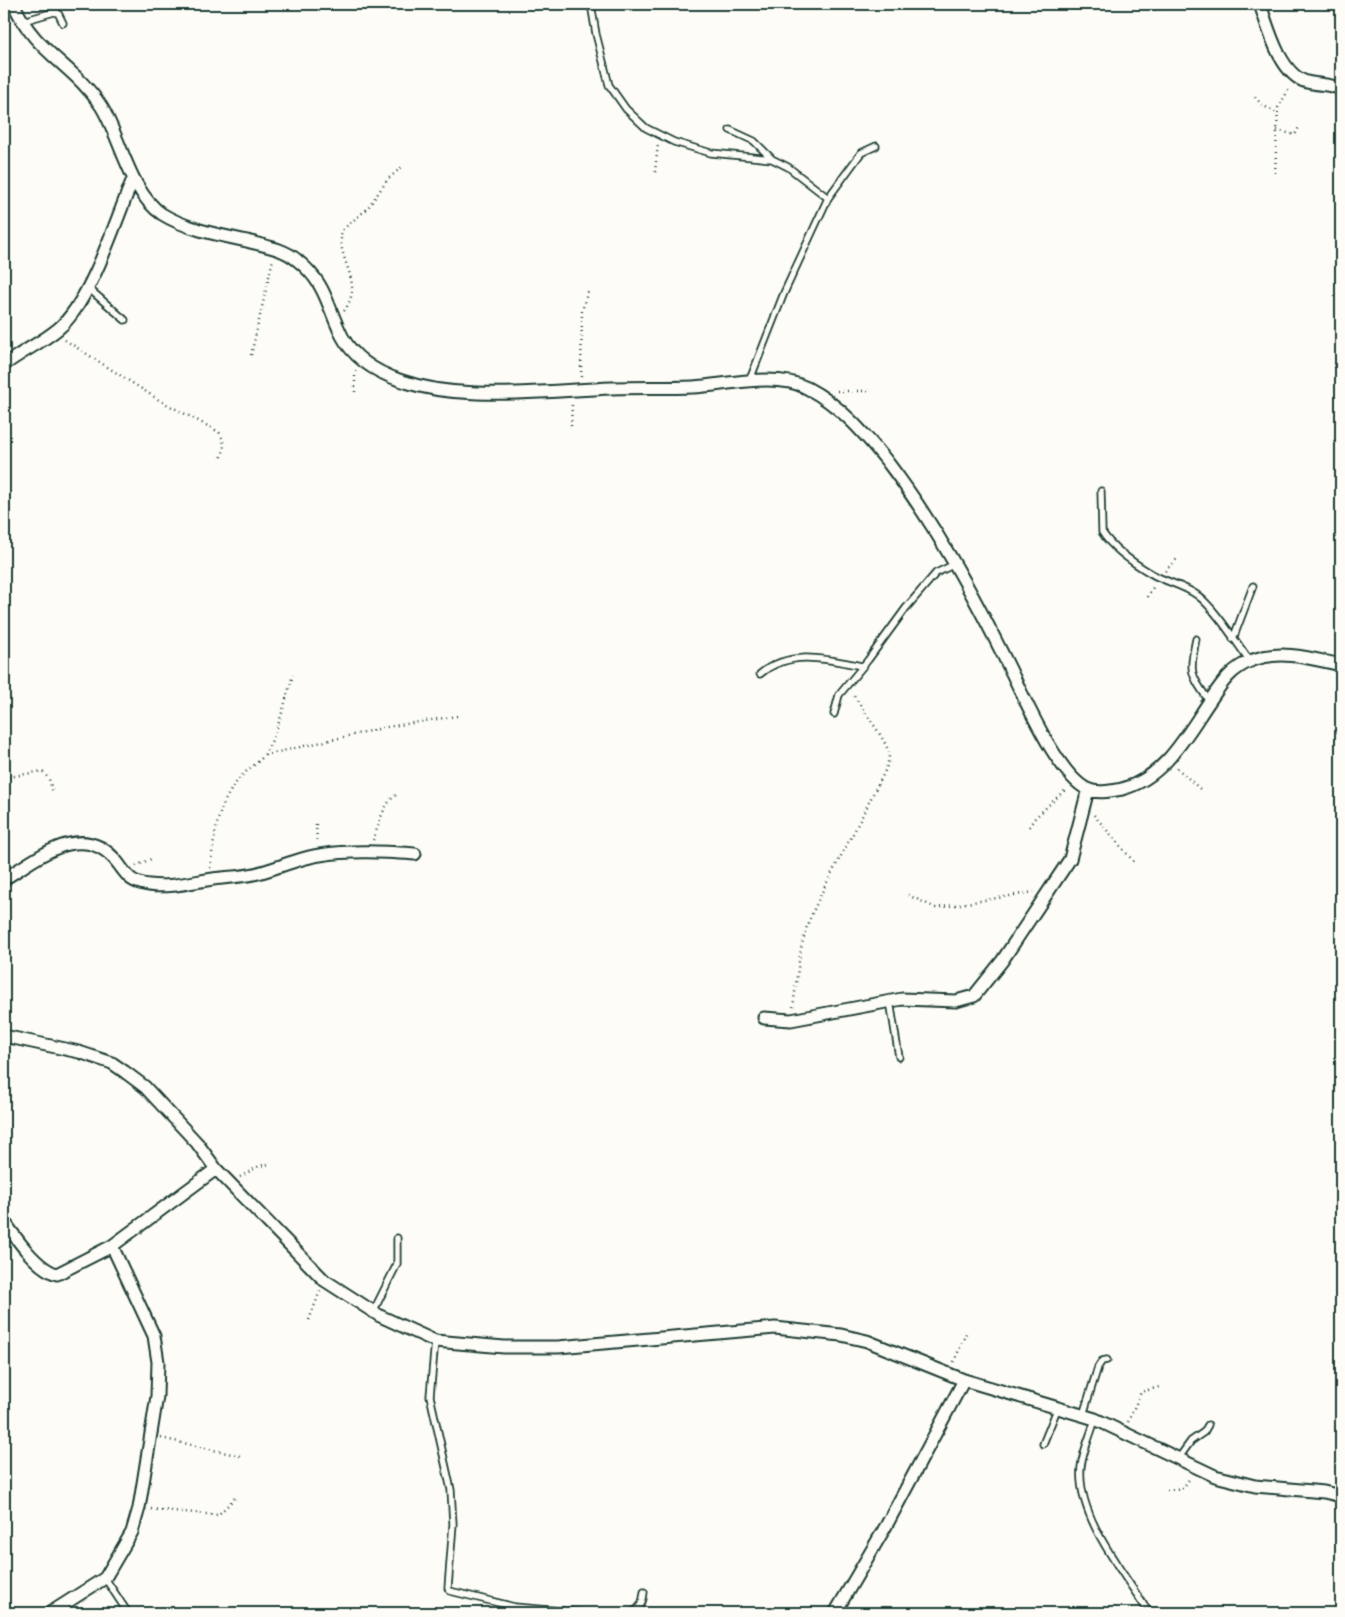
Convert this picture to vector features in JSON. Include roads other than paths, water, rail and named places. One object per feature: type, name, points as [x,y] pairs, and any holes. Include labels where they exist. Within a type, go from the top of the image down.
[{"type":"street","points":[[14,4],[39,45],[94,96],[104,111],[133,179],[151,206],[165,216],[193,227],[276,248],[291,255],[320,284],[344,338],[356,356],[377,370],[430,387],[474,393],[576,392],[786,379],[817,393],[840,409],[878,450],[917,500],[955,564],[1043,733],[1064,767],[1075,780],[1088,790],[1111,791],[1133,786],[1152,775],[1168,760],[1228,674],[1250,660],[1273,655],[1294,656],[1341,665]]},
{"type":"street","points":[[1260,4],[1279,54],[1296,77],[1307,82],[1328,84],[1341,89]]},
{"type":"street","points":[[4,365],[53,333],[64,322],[88,287],[106,248],[133,179]]},
{"type":"street","points":[[764,1018],[791,1020],[890,1001],[956,1001],[974,996],[1002,961],[1070,859],[1088,790]]},
{"type":"street","points":[[4,879],[56,848],[71,843],[91,842],[104,850],[123,872],[136,882],[150,885],[253,874],[318,855],[369,851],[415,854]]},
{"type":"street","points":[[4,1036],[88,1054],[112,1063],[126,1072],[144,1087],[197,1142],[216,1169],[324,1280],[373,1312],[434,1340],[504,1347],[558,1347],[775,1328],[795,1328],[841,1334],[867,1341],[964,1380],[1095,1419],[1194,1468],[1232,1482],[1324,1492],[1341,1496]]},
{"type":"street","points":[[4,1221],[32,1255],[51,1272],[57,1274],[112,1246],[216,1169]]},
{"type":"street","points":[[50,1613],[105,1578],[125,1546],[139,1508],[157,1388],[158,1362],[154,1336],[112,1246]]},
{"type":"street","points":[[835,1613],[886,1526],[964,1380]]},
{"type":"lane","points":[[590,4],[609,85],[626,109],[646,128],[674,142],[711,153],[772,159]]},
{"type":"lane","points":[[23,21],[54,12],[58,14],[63,23]]},
{"type":"lane","points":[[730,130],[754,141],[772,159],[788,167],[828,198]]},
{"type":"lane","points":[[748,382],[784,293],[828,198],[862,153],[876,146]]},
{"type":"lane","points":[[88,287],[125,320]]},
{"type":"lane","points":[[1101,491],[1102,532],[1105,538],[1130,560],[1152,574],[1191,591],[1202,599],[1250,660]]},
{"type":"lane","points":[[834,714],[839,695],[848,682],[926,584],[936,573],[955,564]]},
{"type":"lane","points":[[1233,638],[1253,586]]},
{"type":"lane","points":[[1196,639],[1191,667],[1192,676],[1210,701]]},
{"type":"lane","points":[[760,674],[778,662],[794,658],[824,659],[862,666]]},
{"type":"lane","points":[[890,1001],[899,1057]]},
{"type":"lane","points":[[373,1312],[397,1264],[397,1238]]},
{"type":"lane","points":[[434,1340],[430,1396],[451,1490],[453,1524],[449,1574],[450,1591],[515,1607],[585,1613]]},
{"type":"lane","points":[[1083,1415],[1098,1367],[1102,1361],[1107,1360]]},
{"type":"lane","points":[[1043,1444],[1058,1407]]},
{"type":"lane","points":[[1095,1419],[1081,1467],[1086,1504],[1105,1544],[1149,1613]]},
{"type":"lane","points":[[1178,1460],[1191,1441],[1204,1432],[1208,1425]]},
{"type":"lane","points":[[105,1578],[128,1613]]},
{"type":"lane","points":[[632,1613],[639,1609],[643,1602],[644,1592]]}]
